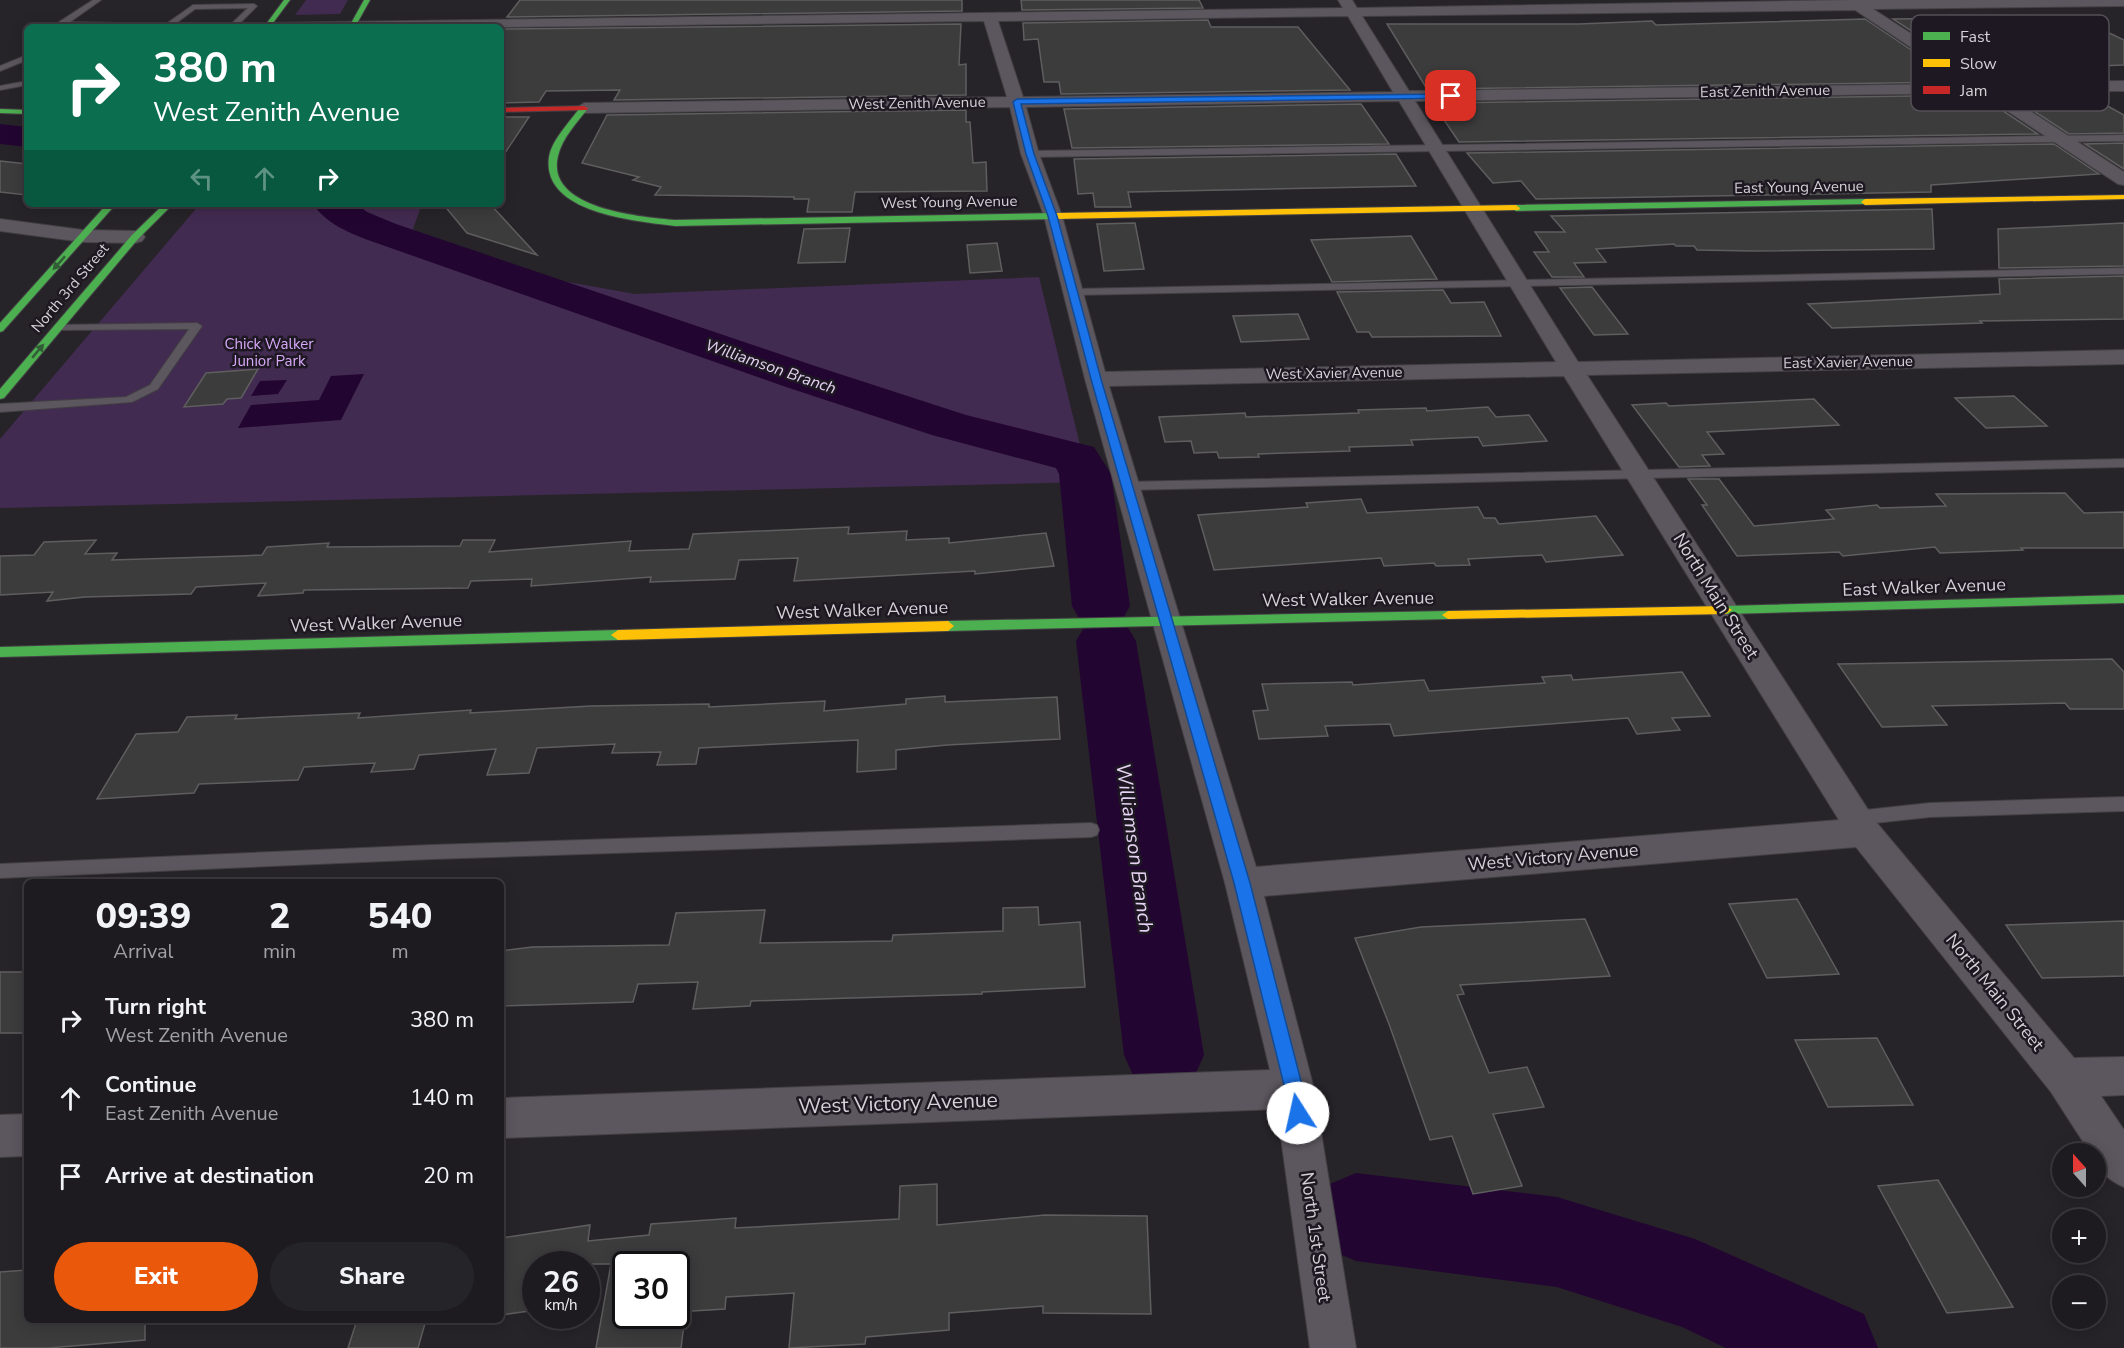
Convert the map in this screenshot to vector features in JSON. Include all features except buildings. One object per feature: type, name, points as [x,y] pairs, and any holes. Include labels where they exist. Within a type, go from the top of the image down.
[{"type":"street","points":[[270,24],[287,0]]},
{"type":"street","points":[[355,24],[367,0]]},
{"type":"street","points":[[1852,2],[1911,40]]},
{"type":"street","points":[[495,24],[990,17],[1348,6],[2124,2]]},
{"type":"street","name":"North Main Street","points":[[1348,6],[1571,368],[1640,473],[1860,825],[2065,1077],[2124,1166]]},
{"type":"street","name":"North 1st Street","points":[[990,17],[1017,102],[1030,154],[1053,216],[1126,486],[1242,883],[1294,1089],[1333,1348]]},
{"type":"street","name":"East Zenith Avenue","points":[[2109,86],[2124,86]]},
{"type":"street","name":"East Zenith Avenue","points":[[1406,97],[1911,89]]},
{"type":"street","name":"West Zenith Avenue","points":[[504,110],[1406,97]]},
{"type":"street","name":"West Young Avenue","points":[[584,108],[553,158],[552,169],[556,184],[565,194],[603,211],[633,219],[675,223],[1474,210]]},
{"type":"street","points":[[0,111],[24,112]]},
{"type":"street","points":[[2019,111],[2124,180]]},
{"type":"street","name":"East Young Avenue","points":[[1474,210],[2124,197]]},
{"type":"street","name":"North 3rd Street","points":[[0,329],[109,207]]},
{"type":"street","name":"North 3rd Street","points":[[0,396],[135,237],[166,207]]},
{"type":"street","points":[[0,225],[83,236],[135,237]]},
{"type":"street","name":"East Xavier Avenue","points":[[1571,368],[2124,357]]},
{"type":"street","name":"West Xavier Avenue","points":[[1096,379],[1571,368]]},
{"type":"street","name":"East Walker Avenue","points":[[1725,610],[2124,600]]},
{"type":"street","name":"West Walker Avenue","points":[[0,651],[1165,620],[1725,610]]},
{"type":"street","name":"West Victory Avenue","points":[[1242,883],[1860,825]]},
{"type":"street","points":[[2065,1077],[2124,1076]]},
{"type":"street","name":"West Victory Avenue","points":[[504,1118],[1294,1089]]},
{"type":"street","points":[[0,1136],[24,1135]]},
{"type":"lane","points":[[62,24],[98,0]]},
{"type":"lane","points":[[169,24],[195,3],[254,6],[235,24]]},
{"type":"lane","points":[[0,69],[24,58]]},
{"type":"lane","points":[[0,88],[24,84]]},
{"type":"lane","points":[[1030,154],[2124,138]]},
{"type":"lane","points":[[1074,292],[2124,271]]},
{"type":"lane","points":[[0,408],[128,400],[154,387],[197,326],[59,327]]},
{"type":"lane","points":[[1126,486],[2124,463]]},
{"type":"lane","points":[[1860,825],[1930,810],[2124,804]]},
{"type":"lane","points":[[0,871],[432,852],[1091,830]]},
{"type":"green space","points":[[306,0],[348,0],[340,14],[295,15]]},
{"type":"green space","name":"Chick Walker Junior Park","points":[[197,207],[421,207],[413,229],[468,264],[635,294],[1039,277],[1089,482],[0,508],[0,439]]},
{"type":"shaded area","points":[[364,374],[341,420],[238,428],[251,405],[319,400],[331,376]]},
{"type":"shaded area","points":[[287,380],[278,394],[251,396],[260,381]]},
{"type":"waterway","name":"Williamson Branch","points":[[0,134],[24,137]]},
{"type":"waterway","name":"Williamson Branch","points":[[336,207],[353,220],[382,232],[799,376],[949,425],[1076,458],[1085,474],[1101,606]]},
{"type":"waterway","name":"Williamson Branch","points":[[1106,641],[1164,1055]]},
{"type":"waterway","name":"Williamson Branch","points":[[1356,1217],[1557,1242],[1695,1285],[1830,1348]]},
{"type":"traffic: fast","points":[[269,24],[287,0]]},
{"type":"traffic: fast","points":[[354,24],[367,0]]},
{"type":"traffic: fast","points":[[584,108],[561,139],[555,152],[553,159],[555,177],[564,191],[579,201],[619,215],[675,223],[1056,216]]},
{"type":"traffic: fast","points":[[0,111],[24,112]]},
{"type":"traffic: fast","points":[[1516,208],[1865,202]]},
{"type":"traffic: fast","points":[[0,329],[109,207]]},
{"type":"traffic: fast","points":[[0,396],[135,237],[166,207]]},
{"type":"traffic: fast","points":[[1726,610],[2124,599]]},
{"type":"traffic: fast","points":[[948,626],[1448,615]]},
{"type":"traffic: fast","points":[[0,652],[618,635]]},
{"type":"traffic: slow","points":[[1865,202],[2124,197]]},
{"type":"traffic: slow","points":[[1056,216],[1516,208]]},
{"type":"traffic: slow","points":[[1448,615],[1726,610]]},
{"type":"traffic: slow","points":[[618,635],[948,626]]},
{"type":"traffic: jam","points":[[504,110],[584,108]]},
{"type":"route","points":[[1298,1113],[1242,883],[1096,379],[1053,216],[1030,154],[1017,102],[1451,96]]}]
